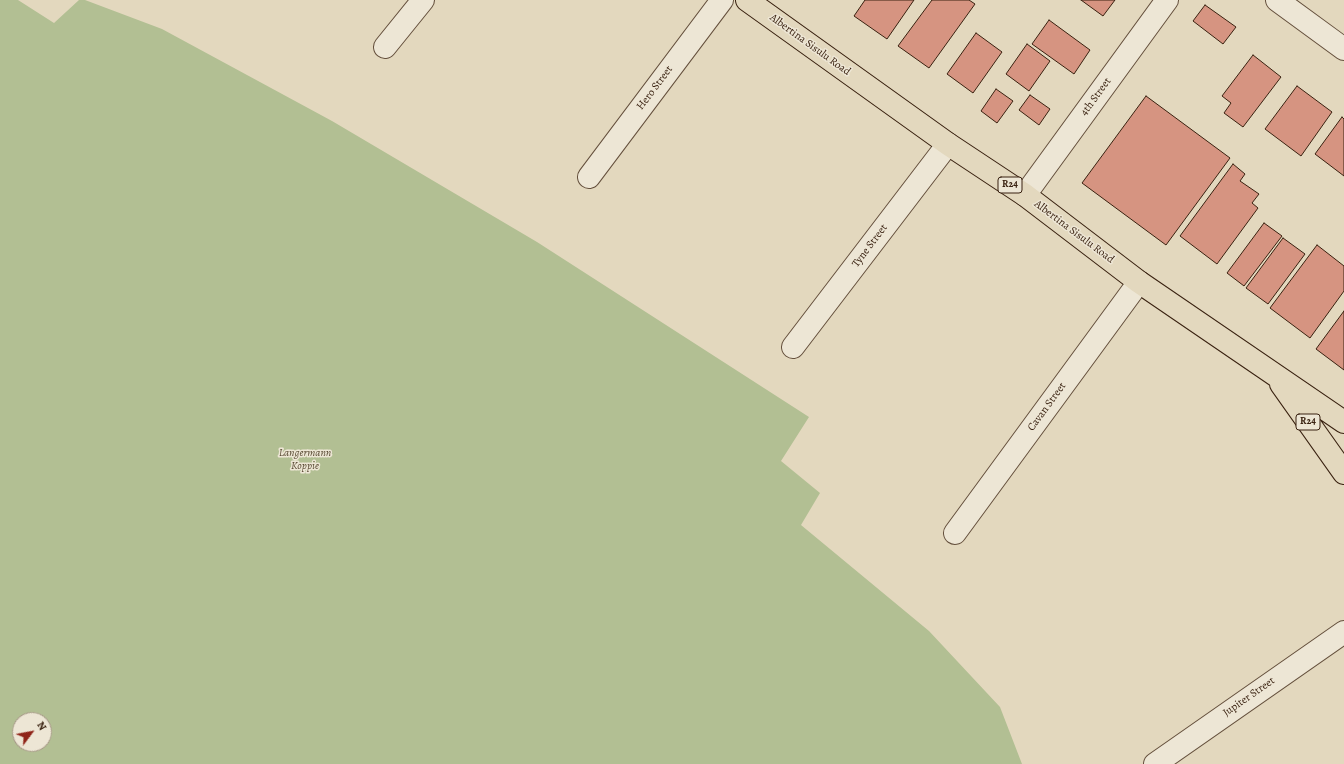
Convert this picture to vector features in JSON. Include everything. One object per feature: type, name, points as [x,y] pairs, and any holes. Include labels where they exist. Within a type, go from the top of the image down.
[{"type":"main road","name":"Albertina Sisulu Road","points":[[747,0],[948,144],[1025,195],[1140,282],[1273,371],[1344,422]]},
{"type":"main road","name":"R24","points":[[1273,371],[1344,473]]},
{"type":"street","points":[[385,47],[423,0]]},
{"type":"street","name":"Hero Street","points":[[589,177],[722,0]]},
{"type":"street","name":"4th Street","points":[[1025,195],[1167,0]]},
{"type":"street","points":[[1277,0],[1344,49]]},
{"type":"street","name":"Tyne Street","points":[[793,347],[948,144]]},
{"type":"street","name":"Cavan Street","points":[[955,533],[1140,282]]},
{"type":"street","name":"Jupiter Street","points":[[1155,764],[1344,632]]},
{"type":"green space","name":"Langermann Koppie","points":[[0,0],[18,0],[54,23],[79,0],[85,0],[162,29],[332,121],[537,242],[809,417],[781,461],[820,493],[801,525],[929,631],[1000,707],[1022,764],[0,764]]},
{"type":"building","points":[[865,0],[914,0],[887,39],[854,16]]},
{"type":"building","points":[[932,0],[969,0],[975,4],[929,68],[898,46]]},
{"type":"building","points":[[1081,0],[1115,0],[1103,16]]},
{"type":"building","points":[[1205,5],[1236,27],[1223,44],[1193,21]]},
{"type":"building","points":[[1049,20],[1090,50],[1074,74],[1032,44]]},
{"type":"building","points":[[976,33],[1002,52],[973,93],[947,74]]},
{"type":"building","points":[[1027,44],[1050,61],[1029,91],[1006,74]]},
{"type":"building","points":[[1253,55],[1281,77],[1243,127],[1224,113],[1231,103],[1222,96]]},
{"type":"building","points":[[1297,86],[1332,112],[1301,156],[1265,129]]},
{"type":"building","points":[[996,89],[1013,101],[997,123],[981,111]]},
{"type":"building","points":[[1030,95],[1050,109],[1039,125],[1019,110]]},
{"type":"building","points":[[1146,96],[1230,158],[1166,245],[1082,183]]},
{"type":"building","points":[[1342,117],[1344,119],[1344,176],[1315,154]]},
{"type":"building","points":[[1233,164],[1245,174],[1240,181],[1259,194],[1252,203],[1258,208],[1217,264],[1180,236]]},
{"type":"building","points":[[1264,223],[1282,236],[1244,286],[1227,273]]},
{"type":"building","points":[[1283,238],[1305,254],[1268,304],[1246,288]]},
{"type":"building","points":[[1317,245],[1344,266],[1344,291],[1310,338],[1270,308]]},
{"type":"building","points":[[1344,311],[1344,370],[1316,349]]}]
